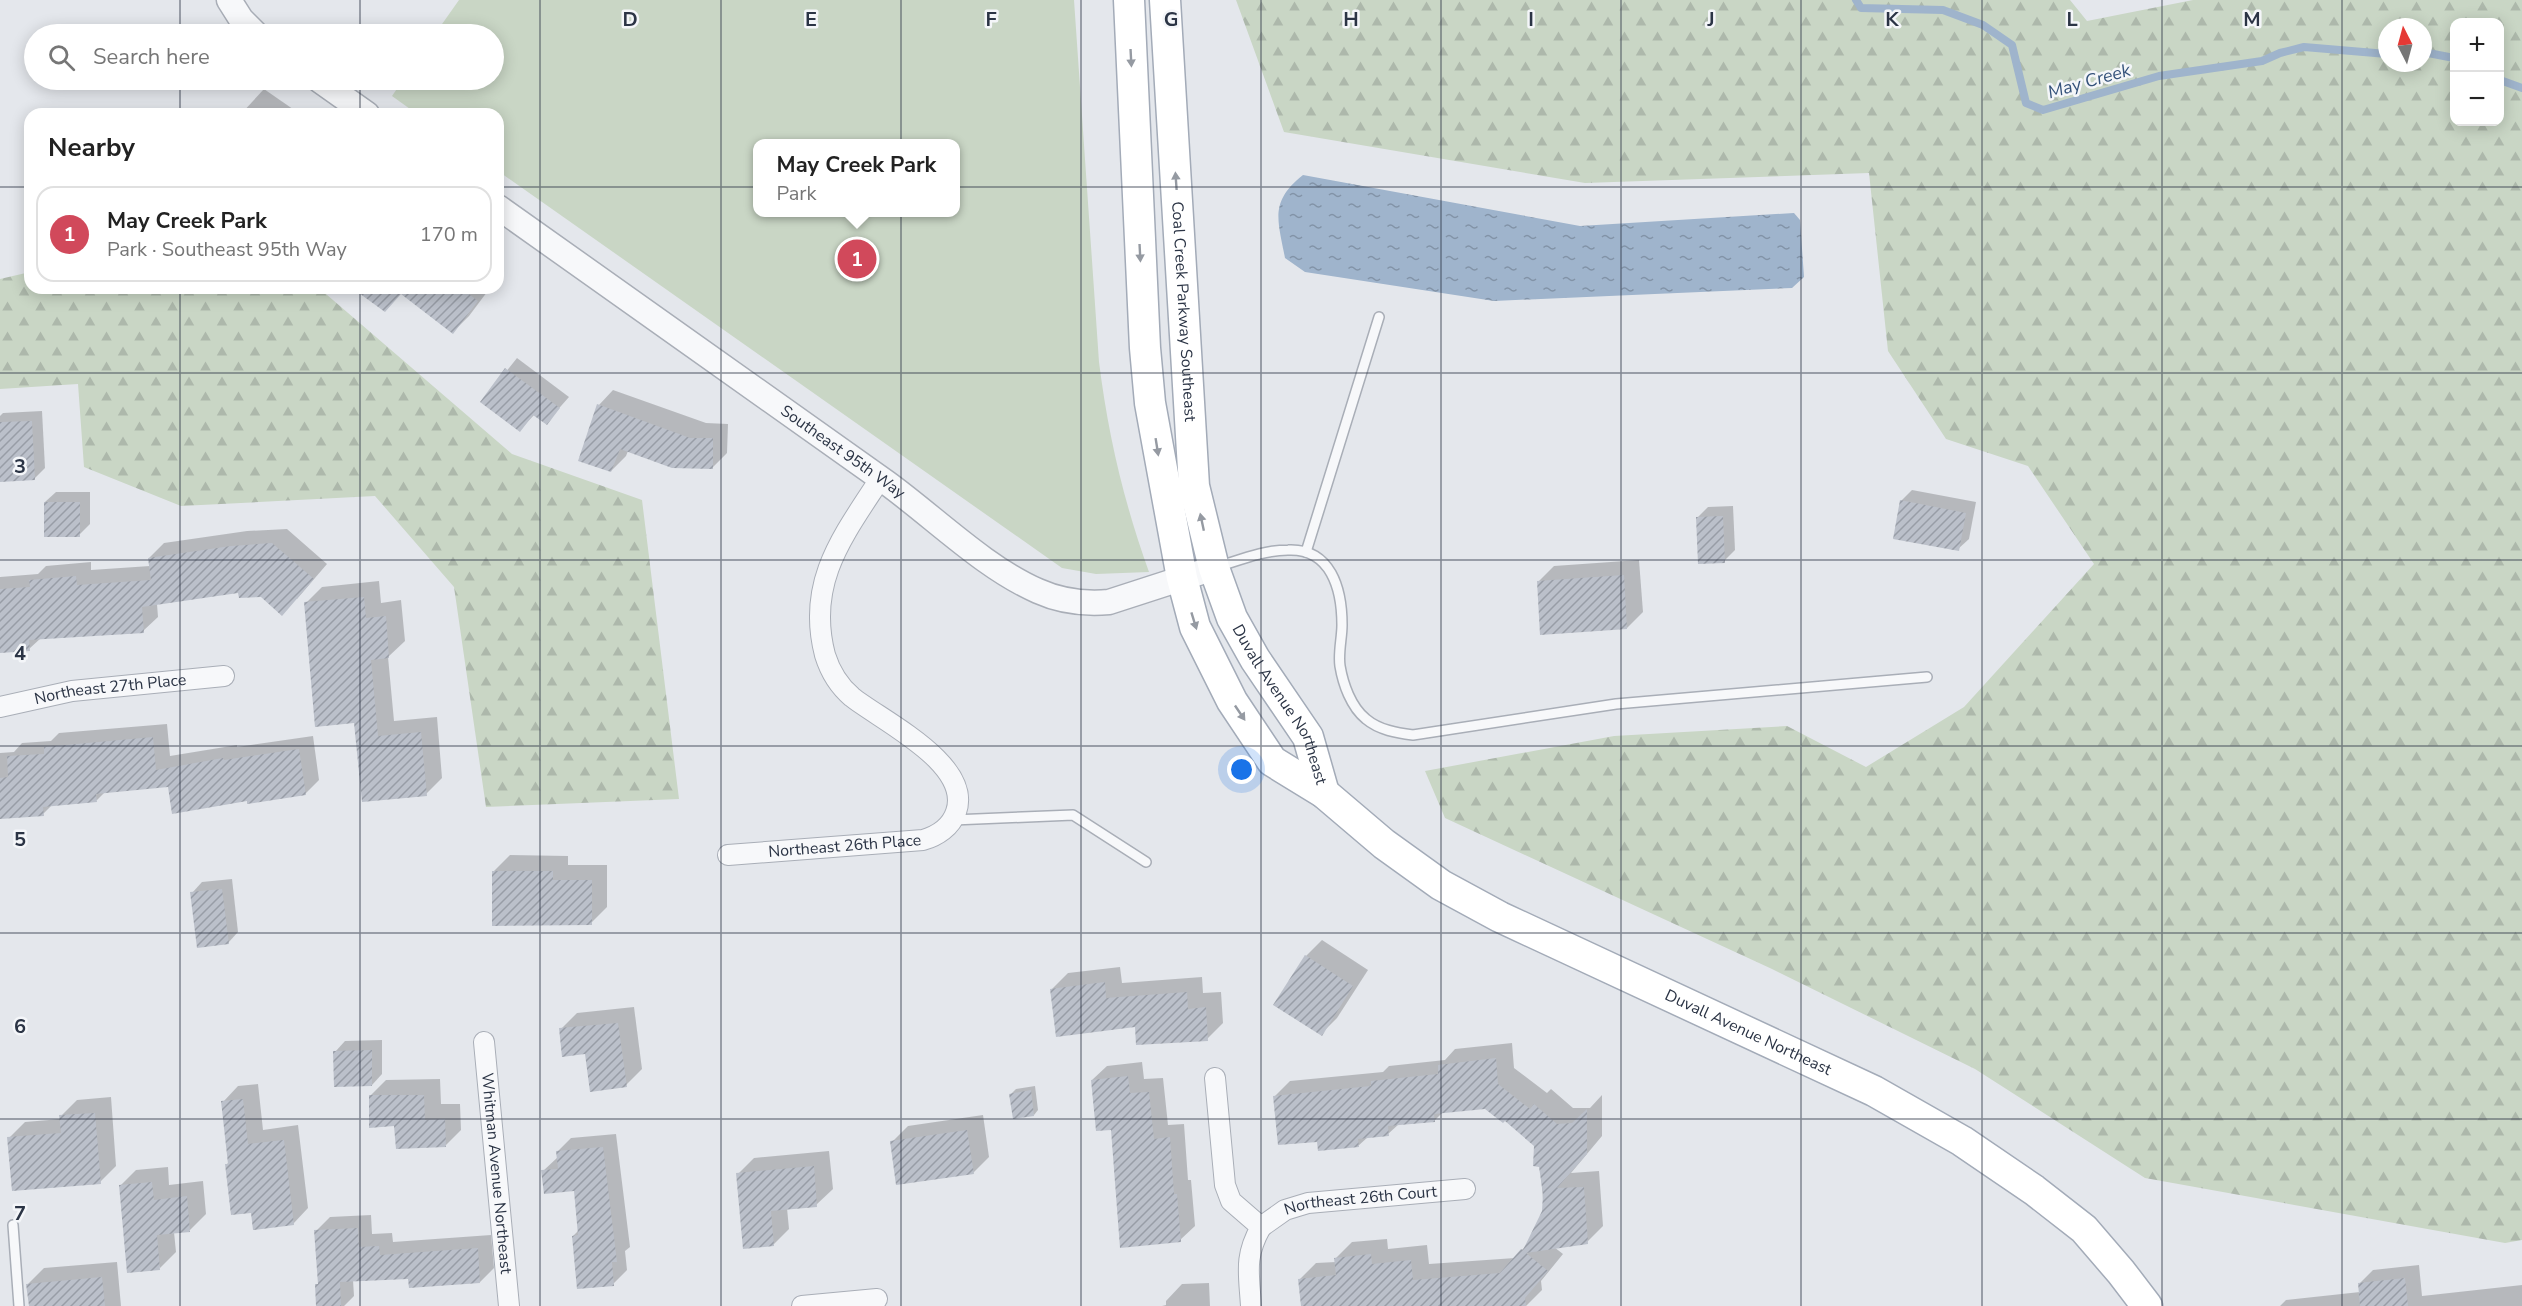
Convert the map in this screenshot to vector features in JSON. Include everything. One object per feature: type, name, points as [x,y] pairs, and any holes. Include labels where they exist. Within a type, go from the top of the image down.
[{"type":"main road","points":[[1129,0],[1144,348],[1161,473],[1182,578]]},
{"type":"main road","name":"Coal Creek Parkway Southeast","points":[[1165,0],[1194,486],[1214,568],[1232,618]]},
{"type":"main road","name":"Duvall Avenue Northeast","points":[[1182,578],[1195,627],[1232,701],[1272,760],[1324,793],[1384,844],[1451,891],[1500,917],[1874,1090],[1962,1141],[2034,1190],[2084,1229],[2121,1272],[2146,1306]]},
{"type":"main road","name":"Duvall Avenue Northeast","points":[[1232,618],[1255,659],[1308,737],[1324,793]]},
{"type":"street","points":[[229,0],[246,24]]},
{"type":"street","points":[[333,90],[359,108]]},
{"type":"street","name":"Southeast 95th Way","points":[[504,211],[880,479],[1007,575],[1040,592],[1073,601],[1109,602],[1214,568]]},
{"type":"street","points":[[880,479],[841,538],[829,562],[820,602],[825,654],[831,672],[851,696],[933,755],[945,767],[958,795],[958,808],[953,820]]},
{"type":"street","name":"Northeast 27th Place","points":[[0,707],[72,691],[224,676]]},
{"type":"street","name":"Northeast 26th Place","points":[[728,855],[922,840],[935,837],[953,820]]},
{"type":"street","name":"Whitman Avenue Northeast","points":[[484,1042],[509,1306]]},
{"type":"street","points":[[1215,1078],[1225,1185],[1231,1201],[1261,1227],[1251,1245],[1248,1264],[1251,1306]]},
{"type":"street","name":"Northeast 26th Court","points":[[1261,1227],[1285,1210],[1308,1203],[1466,1189]]},
{"type":"street","points":[[802,1306],[877,1299]]},
{"type":"lane","points":[[1306,552],[1379,316]]},
{"type":"lane","points":[[1214,568],[1271,551],[1291,549],[1320,557],[1335,579],[1340,596],[1342,626],[1340,665],[1354,705],[1366,720],[1390,732],[1413,735],[1616,704],[1927,676]]},
{"type":"lane","points":[[953,820],[1073,815],[1146,862]]},
{"type":"lane","points":[[13,1225],[19,1306]]},
{"type":"green space","points":[[459,0],[1074,0],[1099,362],[1118,468],[1149,572],[1096,574],[1062,568],[504,175],[504,108],[409,108],[392,96],[396,90],[504,90],[504,24],[442,24]]},
{"type":"green space","points":[[1236,0],[2070,0],[2087,21],[2193,0],[2522,0],[2522,1240],[2505,1243],[2145,1178],[1975,1069],[1772,969],[1445,818],[1425,771],[1614,736],[1787,726],[1866,767],[1964,707],[2094,564],[2028,466],[1946,439],[1888,351],[1869,173],[1585,183],[1284,132]]},
{"type":"green space","points":[[24,273],[24,294],[326,294],[512,454],[642,500],[679,799],[486,807],[454,587],[375,496],[181,506],[84,467],[78,384],[0,389],[0,279]]},
{"type":"water","points":[[1303,175],[1580,226],[1794,213],[1800,220],[1804,277],[1792,288],[1494,301],[1305,272],[1285,258],[1279,222],[1279,212],[1285,194]]},
{"type":"building","points":[[360,294],[401,294],[385,312]]},
{"type":"building","points":[[401,294],[469,294],[478,301],[453,334]]},
{"type":"building","points":[[505,368],[560,408],[547,425],[533,415],[520,432],[480,402]]},
{"type":"building","points":[[597,404],[690,438],[713,438],[713,469],[672,468],[620,449],[611,472],[578,461]]},
{"type":"building","points":[[32,421],[35,480],[0,482],[0,422]]},
{"type":"building","points":[[1900,500],[1966,513],[1959,551],[1893,539]]},
{"type":"building","points":[[44,502],[80,502],[80,537],[44,537]]},
{"type":"building","points":[[1723,516],[1725,563],[1698,564],[1696,517]]},
{"type":"building","points":[[272,543],[314,579],[282,616],[261,597],[239,598],[238,593],[142,607],[144,633],[29,640],[30,651],[0,653],[0,589],[30,587],[29,580],[76,576],[77,585],[151,580],[148,558],[231,546]]},
{"type":"building","points":[[1624,575],[1627,629],[1540,635],[1537,581]]},
{"type":"building","points":[[364,597],[366,618],[386,616],[389,658],[371,660],[378,736],[421,732],[427,796],[362,802],[354,723],[315,727],[304,602]]},
{"type":"building","points":[[153,737],[156,770],[223,758],[224,760],[299,749],[306,795],[247,804],[247,801],[172,814],[168,787],[96,794],[97,802],[43,807],[44,816],[0,819],[0,778],[8,777],[7,756],[44,754],[44,747]]},
{"type":"building","points":[[492,871],[553,871],[553,880],[592,880],[592,925],[492,926]]},
{"type":"building","points":[[222,889],[229,944],[197,948],[190,892]]},
{"type":"building","points":[[1305,955],[1353,986],[1322,1036],[1273,1005]]},
{"type":"building","points":[[1105,982],[1106,998],[1187,992],[1188,1009],[1206,1007],[1208,1041],[1136,1045],[1135,1027],[1056,1037],[1050,989]]},
{"type":"building","points":[[618,1023],[627,1087],[590,1092],[585,1054],[562,1057],[559,1028]]},
{"type":"building","points":[[372,1050],[372,1086],[334,1087],[333,1051]]},
{"type":"building","points":[[1496,1058],[1498,1084],[1530,1109],[1534,1104],[1557,1124],[1572,1123],[1587,1109],[1587,1154],[1557,1188],[1584,1187],[1588,1244],[1526,1253],[1548,1271],[1525,1298],[1526,1306],[1301,1306],[1298,1279],[1336,1275],[1334,1258],[1371,1254],[1372,1264],[1411,1260],[1413,1280],[1500,1273],[1521,1249],[1523,1250],[1542,1211],[1543,1194],[1539,1167],[1533,1166],[1534,1146],[1505,1121],[1503,1123],[1485,1109],[1434,1114],[1435,1122],[1388,1126],[1389,1136],[1358,1139],[1359,1147],[1318,1151],[1317,1142],[1278,1145],[1273,1096],[1371,1086],[1371,1081],[1438,1074],[1438,1065]]},
{"type":"building","points":[[1128,1076],[1130,1093],[1149,1092],[1154,1139],[1170,1137],[1174,1194],[1177,1194],[1181,1242],[1120,1248],[1111,1130],[1096,1131],[1091,1080]]},
{"type":"building","points":[[1031,1090],[1034,1116],[1013,1119],[1009,1094]]},
{"type":"building","points":[[369,1095],[424,1095],[425,1120],[445,1119],[446,1147],[396,1149],[394,1126],[369,1128]]},
{"type":"building","points":[[243,1099],[248,1144],[284,1140],[294,1225],[253,1230],[251,1213],[231,1215],[221,1101]]},
{"type":"building","points":[[95,1113],[101,1184],[12,1191],[7,1137],[61,1133],[59,1115]]},
{"type":"building","points":[[967,1130],[974,1174],[896,1185],[890,1141]]},
{"type":"building","points":[[603,1147],[617,1262],[612,1262],[614,1286],[577,1289],[572,1236],[578,1235],[574,1191],[544,1194],[541,1170],[558,1169],[556,1151]]},
{"type":"building","points":[[814,1166],[817,1207],[771,1211],[774,1246],[743,1249],[736,1173]]},
{"type":"building","points":[[152,1182],[154,1200],[187,1196],[190,1232],[157,1235],[160,1270],[127,1273],[119,1185]]},
{"type":"building","points":[[358,1228],[359,1247],[379,1246],[380,1255],[478,1248],[480,1283],[409,1288],[408,1279],[340,1282],[341,1306],[316,1306],[315,1284],[318,1284],[314,1230]]},
{"type":"building","points":[[102,1277],[105,1306],[29,1306],[26,1284]]},
{"type":"building","points":[[2405,1278],[2408,1306],[2360,1306],[2358,1283]]},
{"type":"waterway","name":"May Creek","points":[[1856,0],[1861,8],[1943,10],[1983,25],[2012,45],[2026,103],[2043,110],[2159,76],[2262,61],[2280,53],[2304,47],[2378,53]]},
{"type":"waterway","name":"May Creek","points":[[2432,54],[2450,57]]},
{"type":"waterway","name":"May Creek","points":[[2504,81],[2522,88]]},
{"type":"place","name":"May Creek Park","points":[[857,259]]}]
